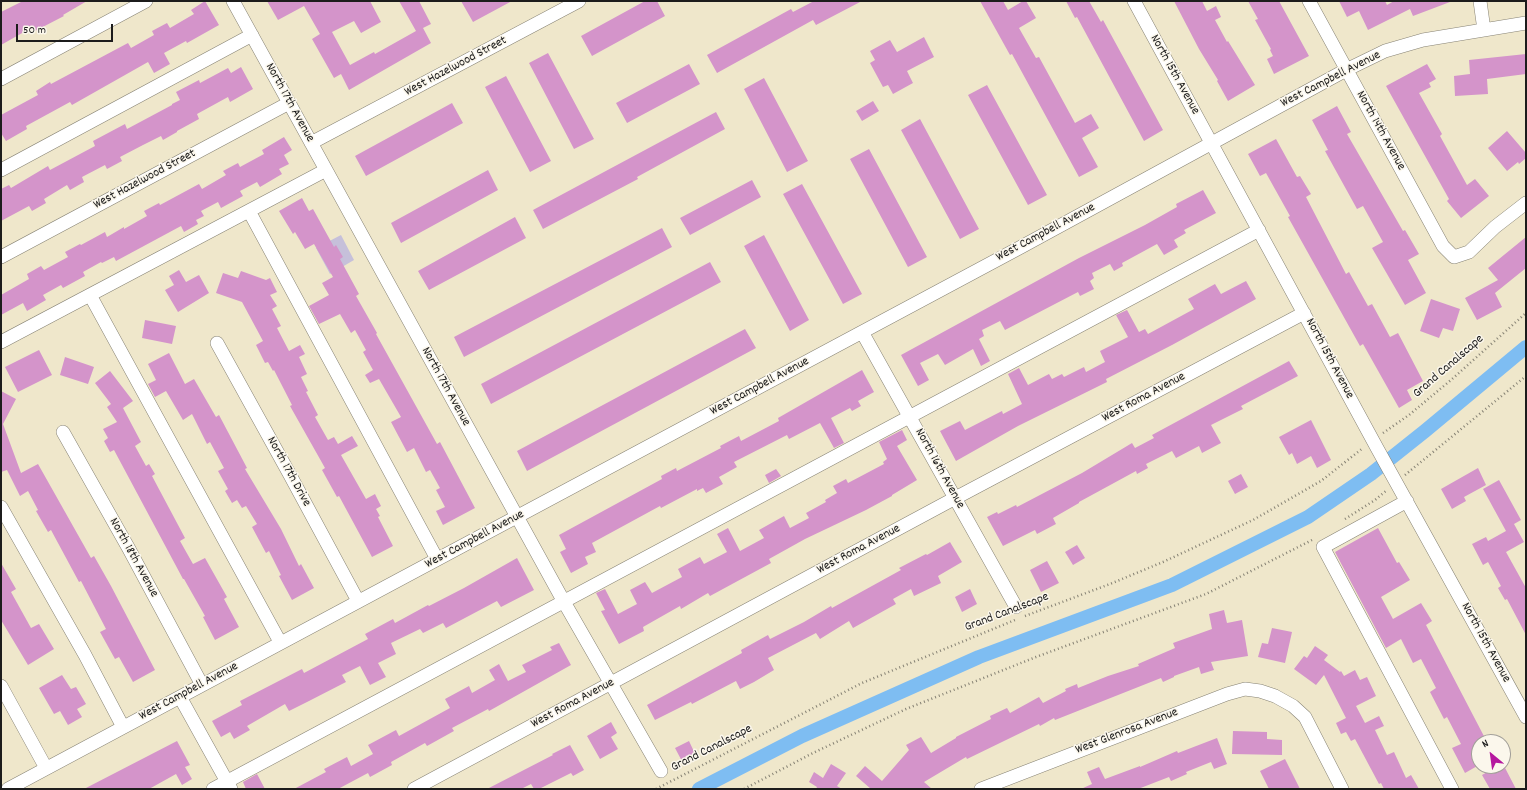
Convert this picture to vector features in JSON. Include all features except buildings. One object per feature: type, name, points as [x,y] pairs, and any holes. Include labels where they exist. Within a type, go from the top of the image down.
[{"type":"street","points":[[1,79],[146,1]]},
{"type":"street","name":"North 17th Avenue","points":[[233,1],[564,602],[661,772]]},
{"type":"street","name":"West Hazelwood Street","points":[[311,143],[579,1]]},
{"type":"street","name":"North 15th Avenue","points":[[1134,1],[1260,230],[1377,448],[1526,717]]},
{"type":"street","name":"North 14th Avenue","points":[[1309,1],[1443,246],[1454,263],[1469,252],[1495,227],[1526,203]]},
{"type":"street","points":[[1480,1],[1484,30]]},
{"type":"street","name":"West Campbell Avenue","points":[[8,789],[1192,155],[1211,143],[1346,70],[1385,52],[1423,40],[1526,23]]},
{"type":"street","points":[[1,170],[252,35]]},
{"type":"street","name":"West Hazelwood Street","points":[[1,257],[289,103]]},
{"type":"street","points":[[1,342],[326,170]]},
{"type":"street","points":[[249,211],[438,559]]},
{"type":"street","points":[[213,789],[229,785],[564,602],[1260,230]]},
{"type":"street","points":[[90,295],[280,642]]},
{"type":"street","name":"West Roma Avenue","points":[[414,789],[955,498],[1304,313]]},
{"type":"street","name":"North 16th Avenue","points":[[862,332],[1016,607]]},
{"type":"street","name":"North 17th Drive","points":[[217,343],[287,468],[358,601]]},
{"type":"street","name":"North 18th Avenue","points":[[63,432],[129,549],[202,685]]},
{"type":"street","points":[[1407,501],[1323,547],[1452,789]]},
{"type":"street","points":[[1,507],[85,655],[123,727]]},
{"type":"street","points":[[1,686],[46,768]]},
{"type":"street","name":"West Glenrosa Avenue","points":[[981,789],[1227,694],[1245,689],[1260,691],[1275,696],[1294,706],[1305,717],[1342,789]]},
{"type":"street","points":[[180,697],[229,785]]},
{"type":"path","name":"Grand Canalscape","points":[[1384,433],[1409,415],[1451,380],[1526,313]]},
{"type":"path","points":[[1407,474],[1526,376]]},
{"type":"path","name":"Grand Canalscape","points":[[656,789],[862,683],[1130,576],[1253,520],[1321,481],[1361,450]]},
{"type":"path","points":[[1342,521],[1375,500],[1384,492]]},
{"type":"path","points":[[744,789],[813,753],[906,709],[1036,657],[1206,594],[1316,537]]},
{"type":"shaded area","points":[[341,235],[354,260],[330,274],[316,248]]},
{"type":"waterway","points":[[699,789],[802,736],[979,657],[1172,585],[1308,517],[1371,474],[1526,347]]}]
